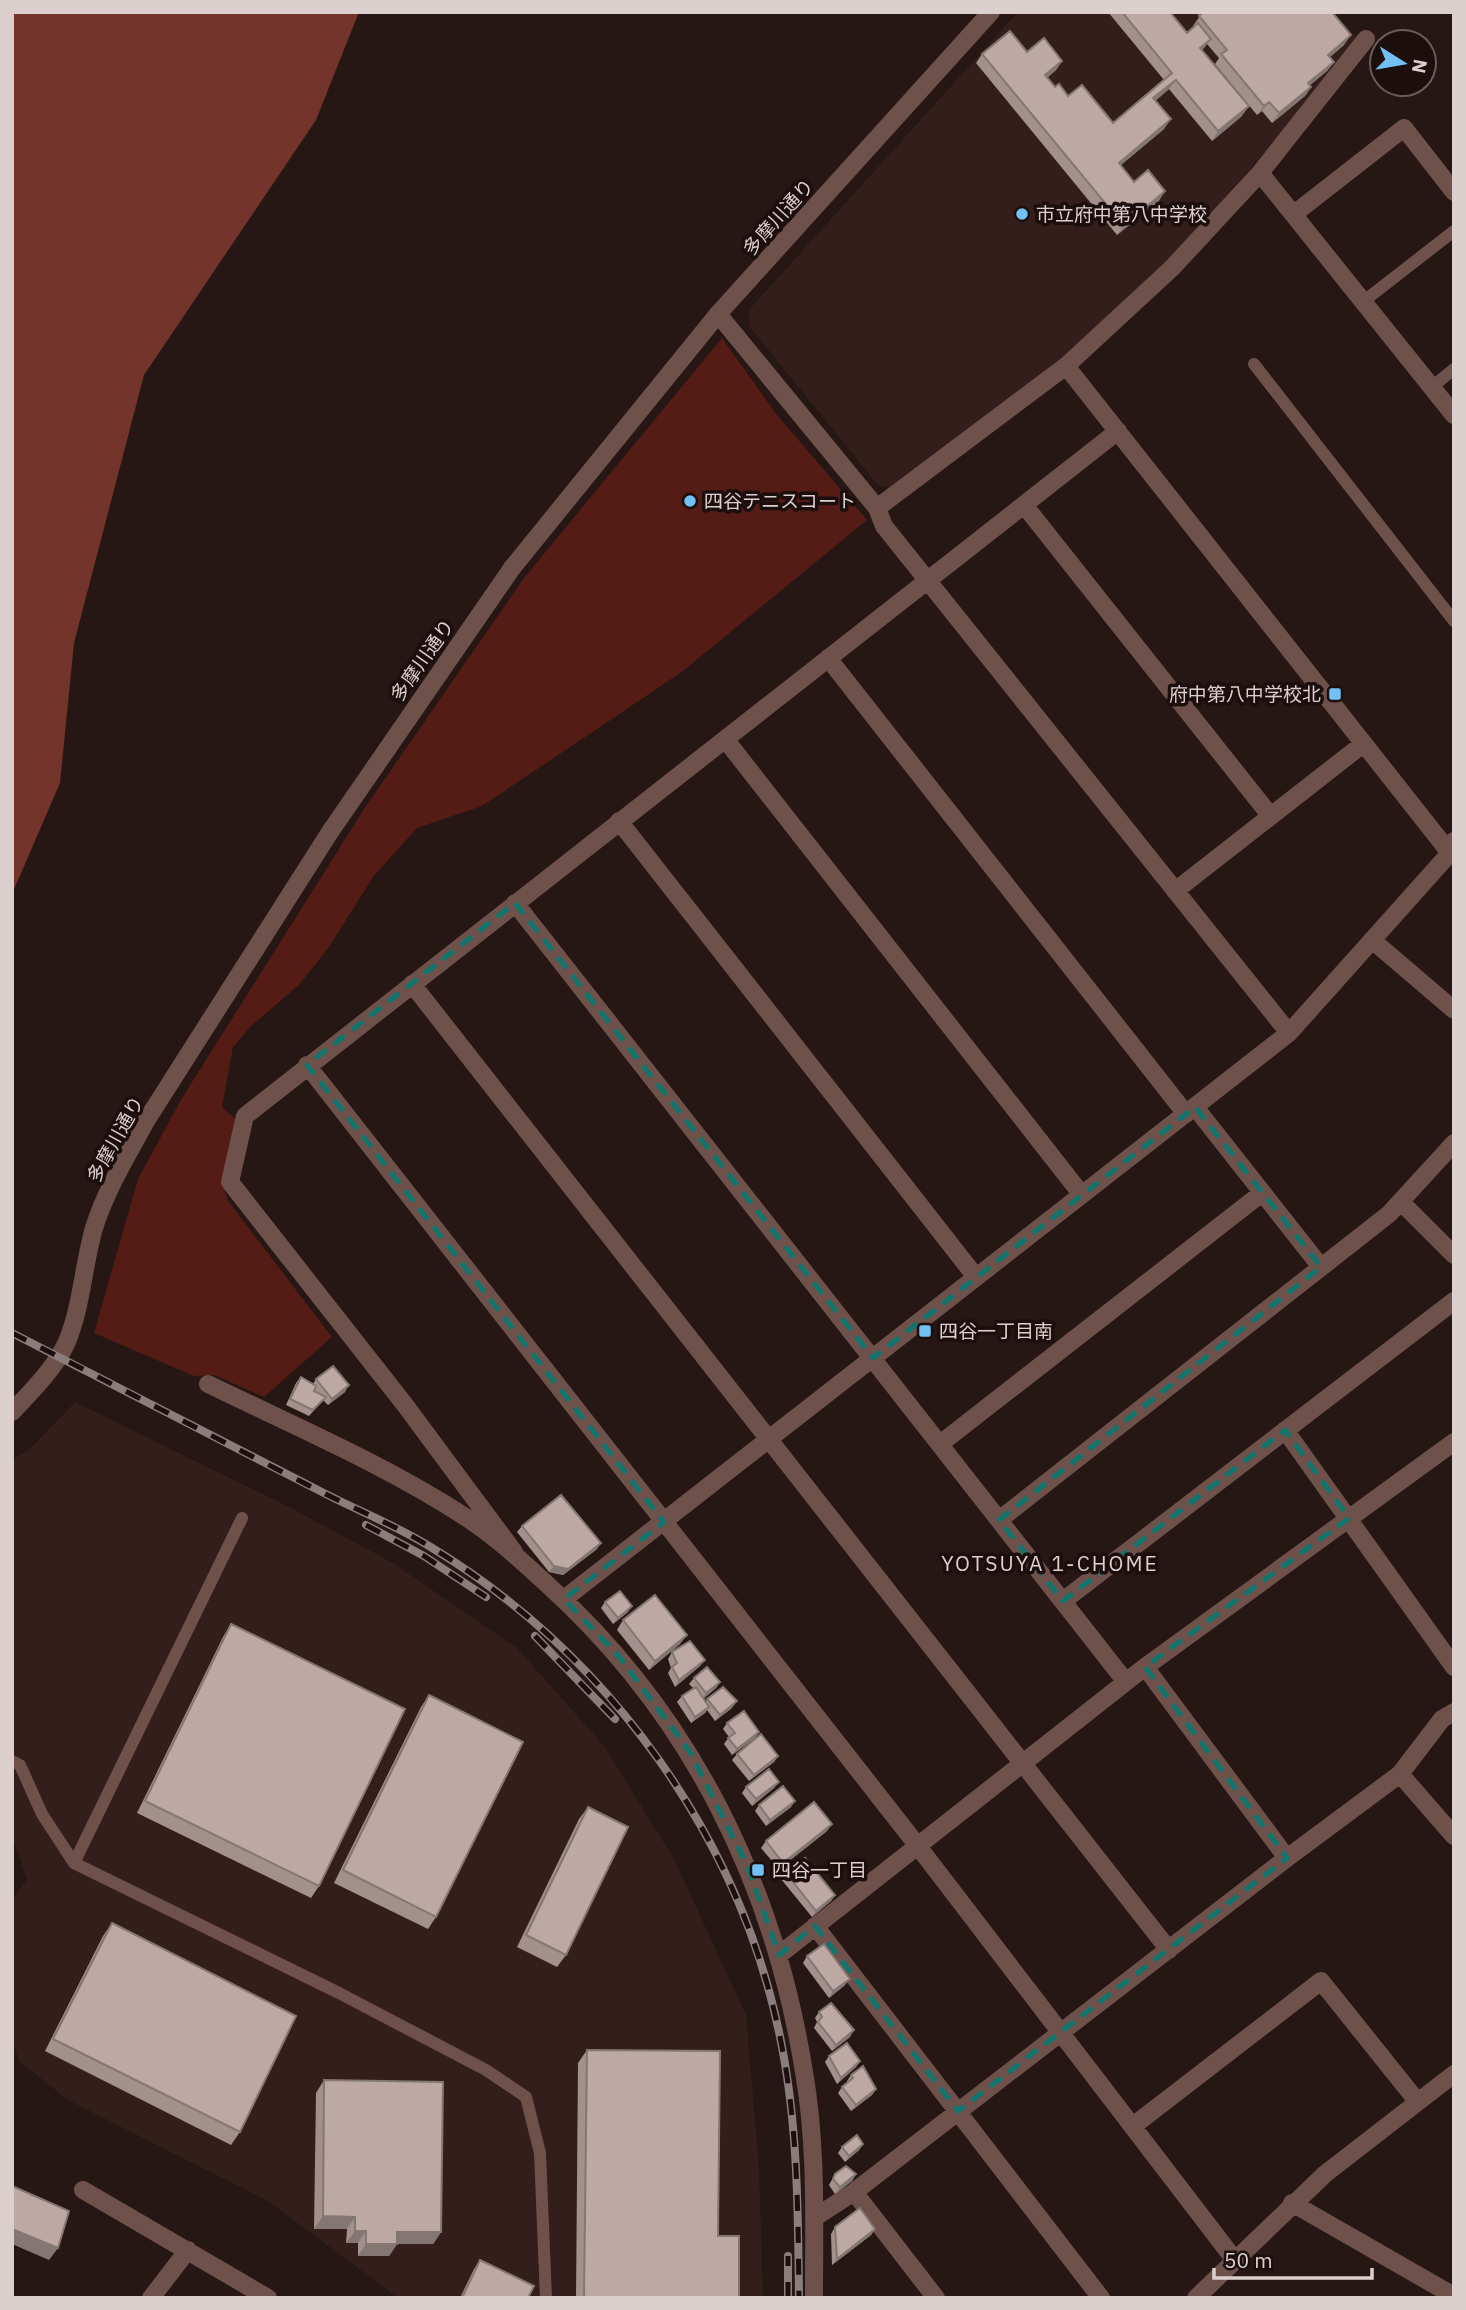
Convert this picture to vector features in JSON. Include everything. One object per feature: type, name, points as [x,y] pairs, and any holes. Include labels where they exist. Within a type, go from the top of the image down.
[{"type":"street","name":"多摩川通り","points":[[12,1412],[40,1381],[65,1345],[77,1307],[94,1229],[120,1168],[253,951],[388,747],[512,568],[718,314],[991,12]]},
{"type":"street","points":[[877,508],[1066,366],[1172,268],[1260,173],[1366,39]]},
{"type":"street","points":[[1294,214],[1404,128],[1454,192]]},
{"type":"street","points":[[1260,173],[1454,415]]},
{"type":"street","points":[[718,314],[877,508],[884,526],[927,581],[1289,1033]]},
{"type":"street","points":[[564,1599],[1289,1033],[1452,849],[1363,744],[1066,366]]},
{"type":"street","points":[[514,1552],[405,1405],[230,1182],[245,1116],[1118,431]]},
{"type":"street","points":[[1024,505],[1269,814]]},
{"type":"street","points":[[828,658],[1190,1110],[1262,1193],[1321,1267]]},
{"type":"street","points":[[725,739],[1082,1195]]},
{"type":"street","points":[[1175,891],[1269,814],[1363,744]]},
{"type":"street","points":[[619,821],[976,1277]]},
{"type":"street","points":[[515,903],[1126,1682]]},
{"type":"street","points":[[1372,940],[1454,1010]]},
{"type":"street","points":[[412,984],[1169,1950]]},
{"type":"street","points":[[307,1065],[917,1845],[1234,2259]]},
{"type":"street","points":[[999,1520],[1401,1202],[1454,1143]]},
{"type":"street","points":[[940,1444],[1262,1193]]},
{"type":"street","points":[[1401,1202],[1454,1255]]},
{"type":"street","points":[[1063,1601],[1454,1301]]},
{"type":"street","points":[[208,1384],[466,1517],[514,1552],[564,1599],[617,1654],[661,1708],[717,1799],[747,1865],[779,1955],[805,2073],[813,2140],[814,2298]]},
{"type":"street","points":[[1285,1430],[1454,1667]]},
{"type":"street","points":[[779,1955],[1145,1667],[1454,1442]]},
{"type":"street","points":[[1145,1667],[1287,1858]]},
{"type":"street","points":[[814,2218],[854,2192],[1400,1774],[1442,1719],[1454,1712]]},
{"type":"street","points":[[1400,1774],[1454,1836]]},
{"type":"street","points":[[815,1926],[1101,2298]]},
{"type":"street","points":[[1133,2126],[1321,1982],[1417,2101]]},
{"type":"street","points":[[1203,2295],[1234,2259],[1292,2203],[1454,2074]]},
{"type":"street","points":[[83,2190],[268,2298]]},
{"type":"street","points":[[854,2192],[936,2298]]},
{"type":"street","points":[[1292,2203],[1454,2297]]},
{"type":"street","points":[[151,2298],[188,2250]]},
{"type":"lane","points":[[1364,301],[1454,231]]},
{"type":"lane","points":[[1254,364],[1454,621]]},
{"type":"lane","points":[[1432,387],[1454,369]]},
{"type":"lane","points":[[74,1863],[242,1518]]},
{"type":"lane","points":[[12,1761],[19,1765],[42,1814],[74,1863],[351,2000],[486,2070],[526,2097],[540,2153],[546,2298]]},
{"type":"highlighted area","points":[[515,903],[873,1358],[1195,1107],[1321,1267],[999,1520],[1063,1601],[1285,1430],[1349,1518],[1145,1667],[1287,1858],[958,2111],[815,1926],[779,1955],[747,1865],[690,1752],[617,1654],[564,1599],[664,1522],[307,1065]]},
{"type":"shaded area","points":[[12,12],[359,12],[316,120],[144,375],[74,643],[60,783],[12,894]]},
{"type":"shaded area","name":"市立府中第八中学校","points":[[1018,12],[1334,12],[1358,39],[1253,166],[1167,262],[1058,361],[892,488],[878,485],[750,327],[748,311]]},
{"type":"shaded area","points":[[722,338],[777,415],[867,520],[683,671],[482,806],[417,828],[373,877],[329,947],[299,985],[251,1026],[233,1047],[222,1107],[235,1119],[222,1182],[228,1201],[332,1337],[264,1397],[214,1375],[194,1376],[94,1333],[138,1179],[182,1098],[366,806],[524,578]]},
{"type":"shaded area","points":[[75,1402],[291,1508],[393,1563],[517,1648],[604,1746],[674,1859],[746,2015],[759,2168],[763,2298],[398,2298],[268,2201],[68,2100],[20,2062],[12,2042],[12,1901],[27,1879],[12,1836],[12,1460],[29,1450]]},
{"type":"building","points":[[1122,12],[1170,12],[1187,33],[1198,23],[1211,39],[1200,48],[1249,106],[1218,131],[1176,80],[1153,98],[1171,119],[1119,163],[1134,182],[1148,170],[1165,191],[1124,226],[982,54],[1010,31],[1027,52],[1044,38],[1062,61],[1045,75],[1055,87],[1059,84],[1068,96],[1082,85],[1113,123],[1172,73]]},
{"type":"building","points":[[1204,12],[1332,12],[1351,35],[1328,55],[1334,62],[1308,83],[1311,87],[1279,113],[1269,102],[1264,106],[1221,54],[1227,50],[1199,16]]},
{"type":"building","points":[[333,1366],[349,1385],[332,1399],[316,1379]]},
{"type":"building","points":[[301,1377],[316,1386],[314,1391],[326,1397],[313,1410],[290,1399]]},
{"type":"building","points":[[561,1495],[601,1543],[568,1569],[554,1566],[522,1526]]},
{"type":"building","points":[[620,1591],[632,1606],[618,1618],[605,1602]]},
{"type":"building","points":[[655,1595],[687,1635],[655,1661],[623,1620]]},
{"type":"building","points":[[231,1624],[405,1709],[319,1886],[145,1801]]},
{"type":"building","points":[[690,1641],[705,1660],[679,1680],[672,1667],[677,1663],[672,1652]]},
{"type":"building","points":[[707,1667],[720,1682],[706,1693],[694,1678]]},
{"type":"building","points":[[696,1687],[709,1707],[695,1717],[682,1696]]},
{"type":"building","points":[[723,1687],[737,1701],[720,1715],[707,1699]]},
{"type":"building","points":[[429,1695],[523,1742],[436,1917],[343,1870]]},
{"type":"building","points":[[744,1711],[759,1732],[737,1749],[728,1738],[735,1733],[727,1723]]},
{"type":"building","points":[[761,1734],[778,1756],[754,1775],[737,1754]]},
{"type":"building","points":[[769,1769],[779,1782],[756,1799],[746,1787]]},
{"type":"building","points":[[783,1786],[795,1801],[770,1820],[759,1805]]},
{"type":"building","points":[[814,1802],[832,1824],[783,1863],[766,1841]]},
{"type":"building","points":[[588,1807],[628,1827],[566,1955],[526,1935]]},
{"type":"building","points":[[805,1858],[835,1895],[816,1911],[786,1873]]},
{"type":"building","points":[[112,1923],[296,2016],[240,2132],[53,2039]]},
{"type":"building","points":[[824,1944],[850,1979],[833,1991],[807,1956]]},
{"type":"building","points":[[831,2003],[854,2030],[836,2045],[818,2022],[822,2017],[819,2012]]},
{"type":"building","points":[[847,2043],[860,2061],[841,2078],[829,2056]]},
{"type":"building","points":[[587,2050],[720,2051],[718,2236],[739,2236],[739,2298],[584,2298]]},
{"type":"building","points":[[863,2066],[876,2089],[856,2105],[842,2087],[853,2078],[851,2075]]},
{"type":"building","points":[[324,2080],[443,2082],[441,2232],[397,2232],[397,2244],[366,2244],[366,2231],[355,2231],[355,2217],[323,2216]]},
{"type":"building","points":[[857,2135],[863,2144],[849,2156],[842,2147]]},
{"type":"building","points":[[846,2166],[856,2174],[840,2187],[833,2179],[835,2174]]},
{"type":"building","points":[[12,2186],[69,2211],[58,2248],[12,2229]]},
{"type":"building","points":[[860,2208],[875,2229],[837,2259],[835,2227]]},
{"type":"building","points":[[480,2260],[534,2286],[528,2298],[462,2298]]},
{"type":"railway","points":[[12,1333],[429,1546],[495,1590],[555,1641],[610,1698],[659,1760],[701,1826],[736,1897],[763,1971],[782,2047],[791,2109],[796,2172],[799,2298]]},
{"type":"railway","points":[[366,1525],[424,1556],[486,1597]]},
{"type":"railway","points":[[535,1636],[615,1719]]},
{"type":"railway","points":[[788,2256],[788,2298]]},
{"type":"place","name":"市立府中第八中学校","points":[[1022,214]]},
{"type":"place","name":"四谷テニスコート","points":[[690,501]]},
{"type":"place","name":"府中第八中学校北","points":[[1335,694]]},
{"type":"place","name":"四谷一丁目南","points":[[925,1331]]},
{"type":"place","name":"四谷一丁目","points":[[758,1870]]},
{"type":"district","name":"YOTSUYA 1-CHOME","points":[[1050,1563]]}]
